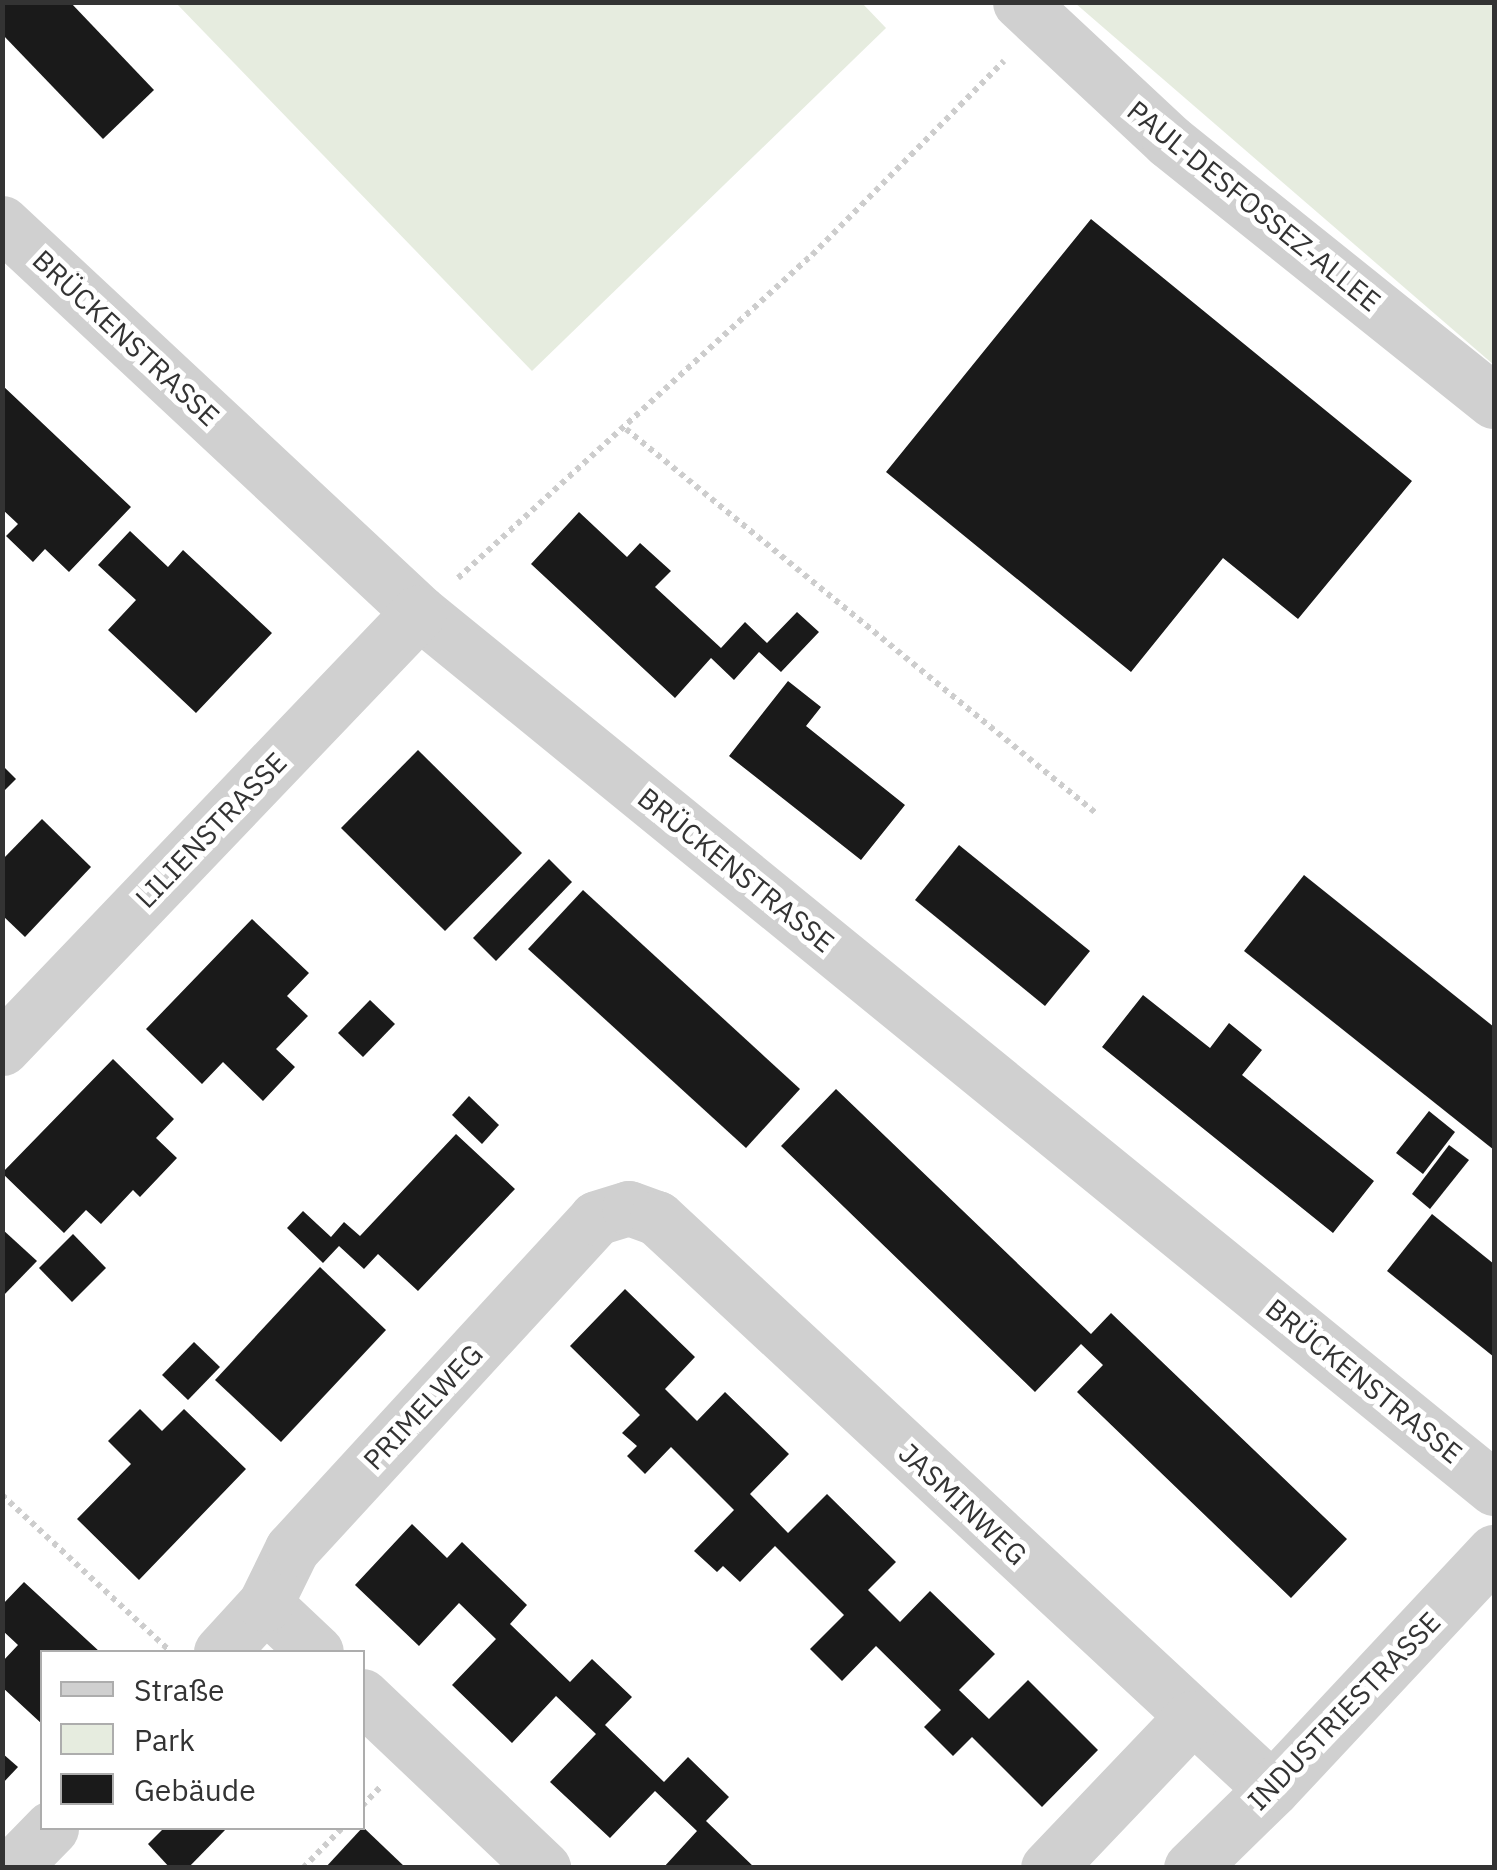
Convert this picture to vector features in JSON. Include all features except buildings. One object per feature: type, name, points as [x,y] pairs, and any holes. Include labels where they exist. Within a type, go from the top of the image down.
[{"type":"street","name":"PAUL-DESFOSSEZ-ALLEE","points":[[1031,13],[1169,141],[1494,402]]},
{"type":"street","name":"BRÜCKENSTRASSE","points":[[2,223],[419,612],[1494,1488]]},
{"type":"street","name":"LILIENSTRASSE","points":[[14,1015],[419,612]]},
{"type":"street","name":"PRIMELWEG","points":[[223,1650],[265,1604],[292,1549],[596,1218],[629,1208],[657,1218]]},
{"type":"street","name":"JASMINWEG","points":[[657,1218],[1191,1718],[1272,1789]]},
{"type":"street","name":"INDUSTRIESTRASSE","points":[[1193,1867],[1272,1789],[1494,1552]]},
{"type":"street","points":[[265,1604],[314,1650]]},
{"type":"street","points":[[365,1699],[543,1868]]},
{"type":"street","points":[[1048,1868],[1191,1718]]},
{"type":"street","points":[[12,1868],[50,1830]]},
{"type":"path","points":[[419,612],[812,256],[1031,13]]},
{"type":"path","points":[[626,428],[1098,814]]},
{"type":"path","points":[[2,1496],[169,1650]]},
{"type":"path","points":[[303,1868],[340,1830]]},
{"type":"green space","points":[[176,3],[862,3],[886,28],[532,371]]},
{"type":"green space","points":[[1075,3],[1494,3],[1494,365]]}]
